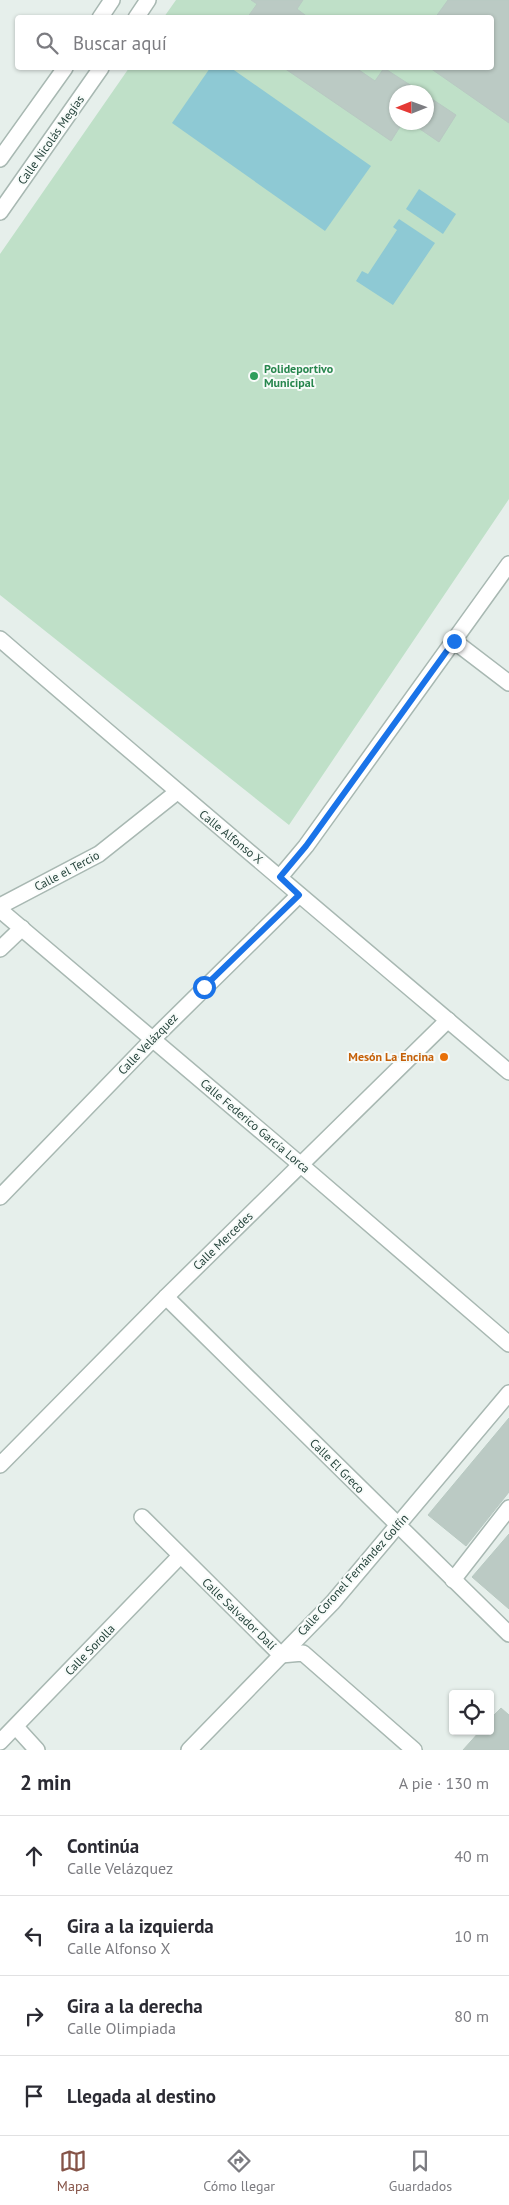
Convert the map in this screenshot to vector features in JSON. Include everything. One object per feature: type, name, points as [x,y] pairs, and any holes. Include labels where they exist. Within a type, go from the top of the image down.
[{"type":"street","points":[[102,15],[112,0]]},
{"type":"street","points":[[138,15],[148,0]]},
{"type":"street","points":[[0,159],[64,70]]},
{"type":"street","name":"Calle Nicolás Megías","points":[[0,212],[100,70]]},
{"type":"street","points":[[280,877],[306,846],[509,564]]},
{"type":"street","name":"Calle Alfonso X","points":[[0,639],[177,792],[509,1072]]},
{"type":"street","points":[[454,641],[509,683]]},
{"type":"street","name":"Calle el Tercio","points":[[0,908],[99,854],[177,792]]},
{"type":"street","name":"Calle Velázquez","points":[[0,1197],[153,1039],[299,895]]},
{"type":"street","name":"Calle Federico García Lorca","points":[[0,908],[509,1344]]},
{"type":"street","points":[[0,948],[22,928]]},
{"type":"street","name":"Calle Mercedes","points":[[0,1465],[166,1297],[448,1020]]},
{"type":"street","name":"Calle El Greco","points":[[166,1297],[509,1634]]},
{"type":"street","name":"Calle Coronel Fernández Golfín","points":[[189,1750],[333,1602],[509,1393]]},
{"type":"street","points":[[453,1580],[509,1508]]},
{"type":"street","name":"Calle Salvador Dalí","points":[[142,1517],[281,1655],[303,1653],[414,1750]]},
{"type":"street","name":"Calle Sorolla","points":[[0,1742],[180,1556]]},
{"type":"street","points":[[16,1727],[37,1750]]},
{"type":"green space","name":"Polideportivo Municipal","points":[[176,0],[509,0],[509,499],[289,825],[0,595],[0,254],[128,70],[494,70],[494,15],[165,15]]},
{"type":"water","points":[[209,70],[234,70],[371,166],[325,231],[172,123]]},
{"type":"water","points":[[419,189],[456,214],[443,234],[406,209]]},
{"type":"water","points":[[399,219],[435,243],[393,305],[356,281],[362,271],[368,274],[397,230],[393,227]]},
{"type":"building","points":[[251,0],[303,0],[297,9],[305,15],[249,15],[257,4]]},
{"type":"building","points":[[448,0],[509,0],[509,123],[433,70],[494,70],[494,15],[437,15]]},
{"type":"building","points":[[287,70],[359,70],[375,81],[383,70],[387,70],[410,85],[389,85],[389,130],[398,130],[391,141]]},
{"type":"building","points":[[434,100],[456,115],[439,142],[421,130],[434,130]]},
{"type":"building","points":[[509,1418],[509,1492],[466,1546],[428,1515]]},
{"type":"building","points":[[509,1534],[509,1609],[472,1577]]},
{"type":"building","points":[[501,1708],[509,1715],[509,1750],[463,1750],[476,1735],[494,1735],[494,1715]]},
{"type":"place","name":"Polideportivo Municipal","points":[[254,376]]},
{"type":"place","name":"Mesón La Encina","points":[[444,1057]]},
{"type":"route","points":[[204,987],[299,895],[280,877],[306,846],[454,641]]}]
